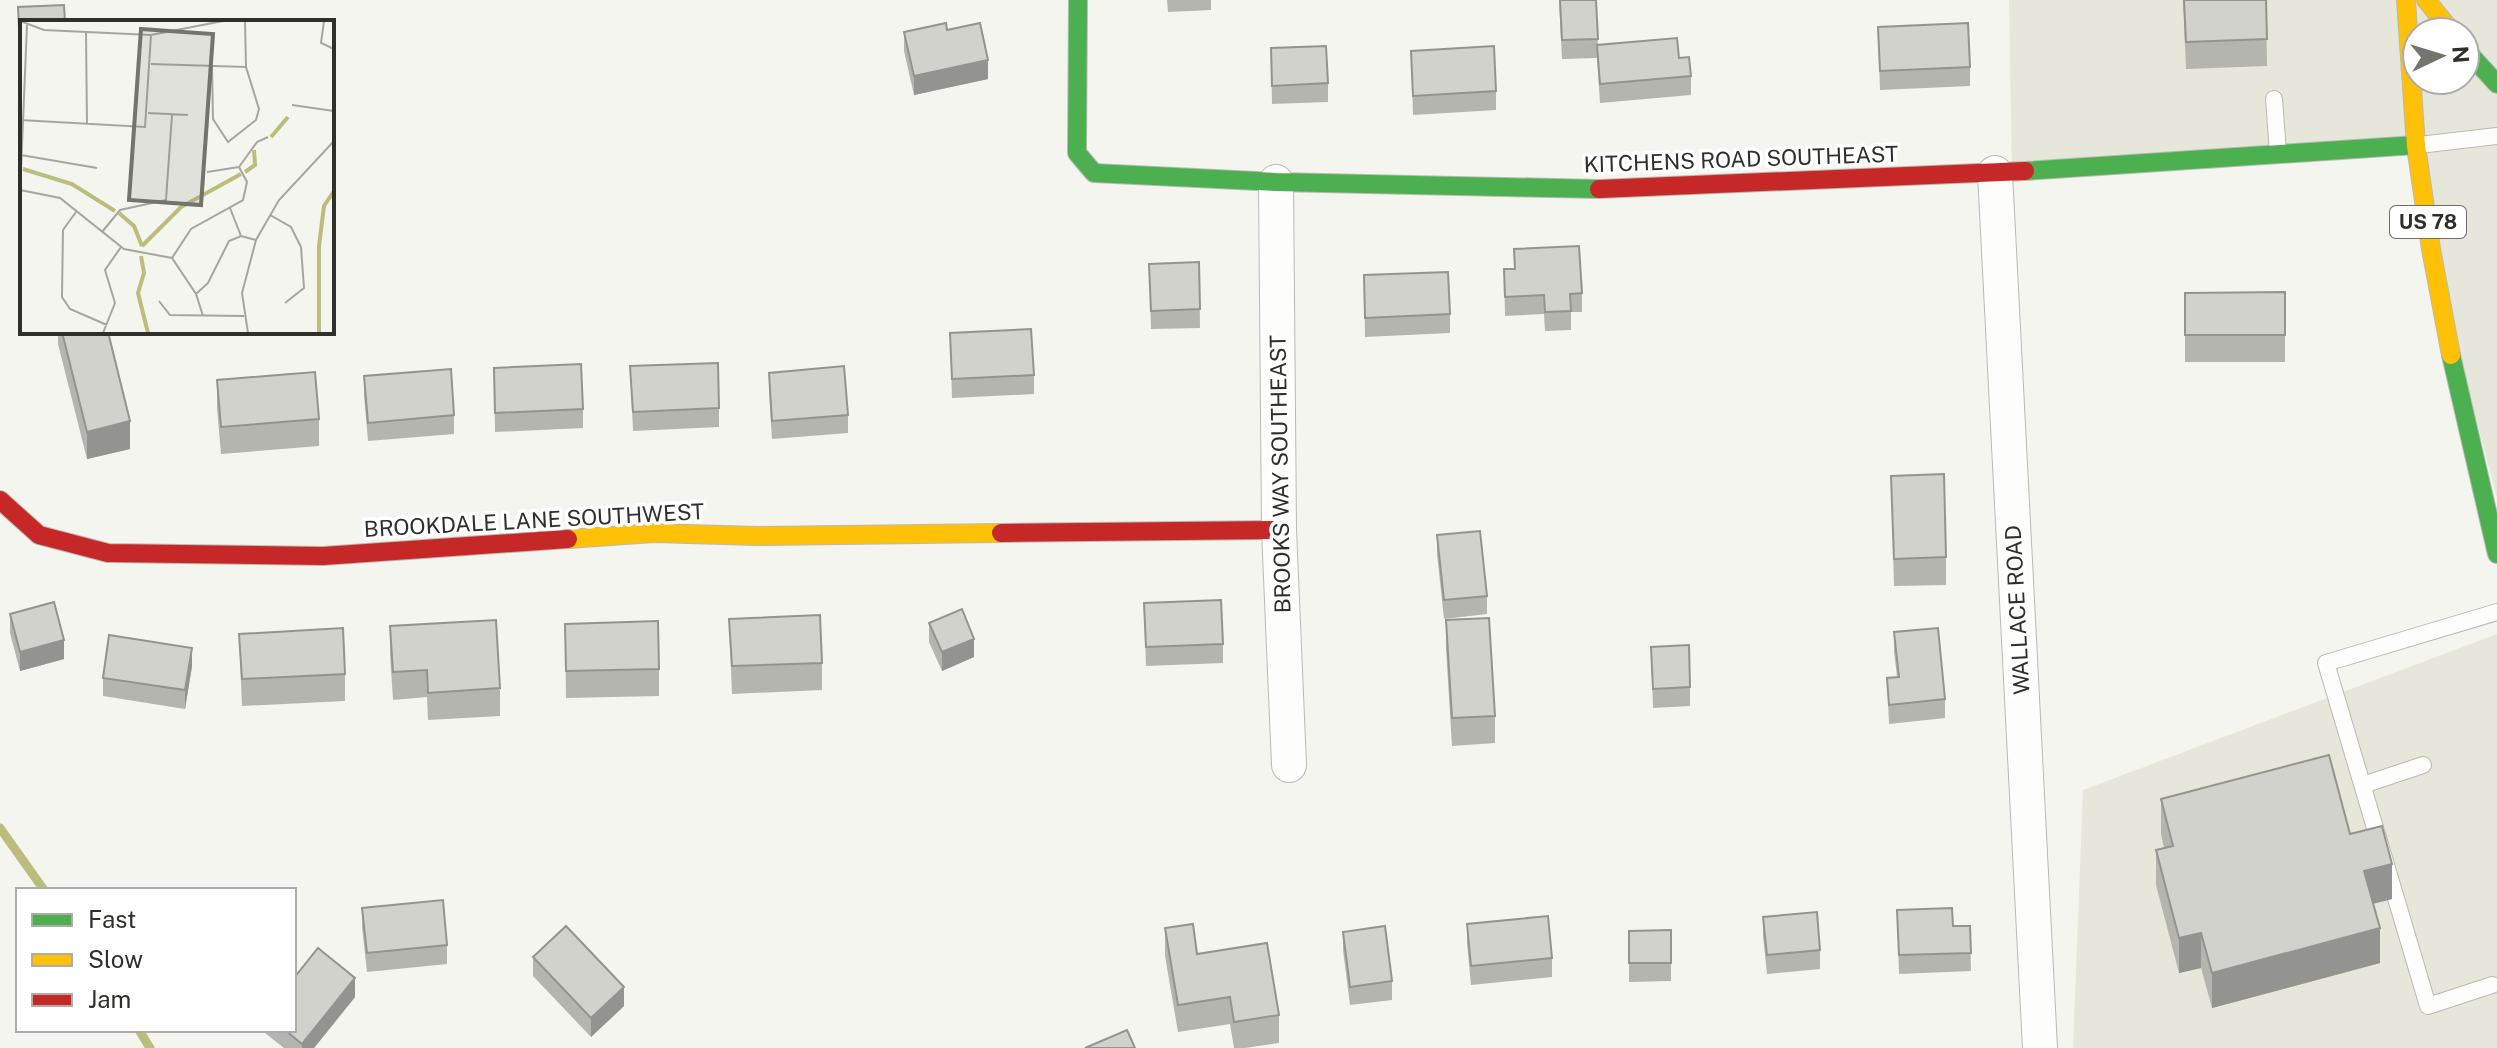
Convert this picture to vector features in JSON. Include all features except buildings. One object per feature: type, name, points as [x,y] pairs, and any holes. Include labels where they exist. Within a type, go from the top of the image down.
[{"type":"street","name":"KITCHENS ROAD SOUTHEAST","points":[[1078,0],[1077,153],[1094,173],[1276,182],[1583,190],[1995,173],[2416,145]]},
{"type":"street","name":"US 78","points":[[2406,0],[2416,145],[2440,300],[2497,554]]},
{"type":"street","points":[[2426,0],[2439,16]]},
{"type":"street","points":[[2481,66],[2497,84]]},
{"type":"street","name":"WALLACE ROAD","points":[[1995,173],[2040,1048]]},
{"type":"street","name":"BROOKS WAY SOUTHEAST","points":[[1276,182],[1279,530],[1289,765]]},
{"type":"street","name":"BROOKDALE LANE SOUTHWEST","points":[[0,500],[39,535],[108,553],[323,556],[654,533],[757,536],[1279,530]]},
{"type":"lane","points":[[2274,99],[2278,154]]},
{"type":"lane","points":[[2416,145],[2497,136]]},
{"type":"lane","points":[[2492,985],[2428,1006],[2326,663],[2497,612]]},
{"type":"lane","points":[[2363,785],[2423,765]]},
{"type":"shaded area","points":[[2009,0],[2497,0],[2497,498],[2404,144],[2012,175]]},
{"type":"shaded area","points":[[2497,634],[2497,1048],[2073,1048],[2083,790]]},
{"type":"waterway","points":[[0,828],[43,888]]},
{"type":"waterway","points":[[140,1032],[150,1048]]},
{"type":"traffic: fast","points":[[1078,0],[1077,153],[1094,173],[1276,182],[1599,189]]},
{"type":"traffic: fast","points":[[2481,66],[2497,84]]},
{"type":"traffic: fast","points":[[2025,171],[2416,145]]},
{"type":"traffic: fast","points":[[2451,355],[2497,554]]},
{"type":"traffic: slow","points":[[2406,0],[2416,146],[2451,355]]},
{"type":"traffic: slow","points":[[2426,0],[2439,16]]},
{"type":"traffic: slow","points":[[568,539],[654,533],[757,536],[1001,533]]},
{"type":"traffic: jam","points":[[1599,189],[2025,171]]},
{"type":"traffic: jam","points":[[0,500],[39,535],[108,553],[323,556],[568,539]]},
{"type":"traffic: jam","points":[[1001,533],[1279,530]]}]
